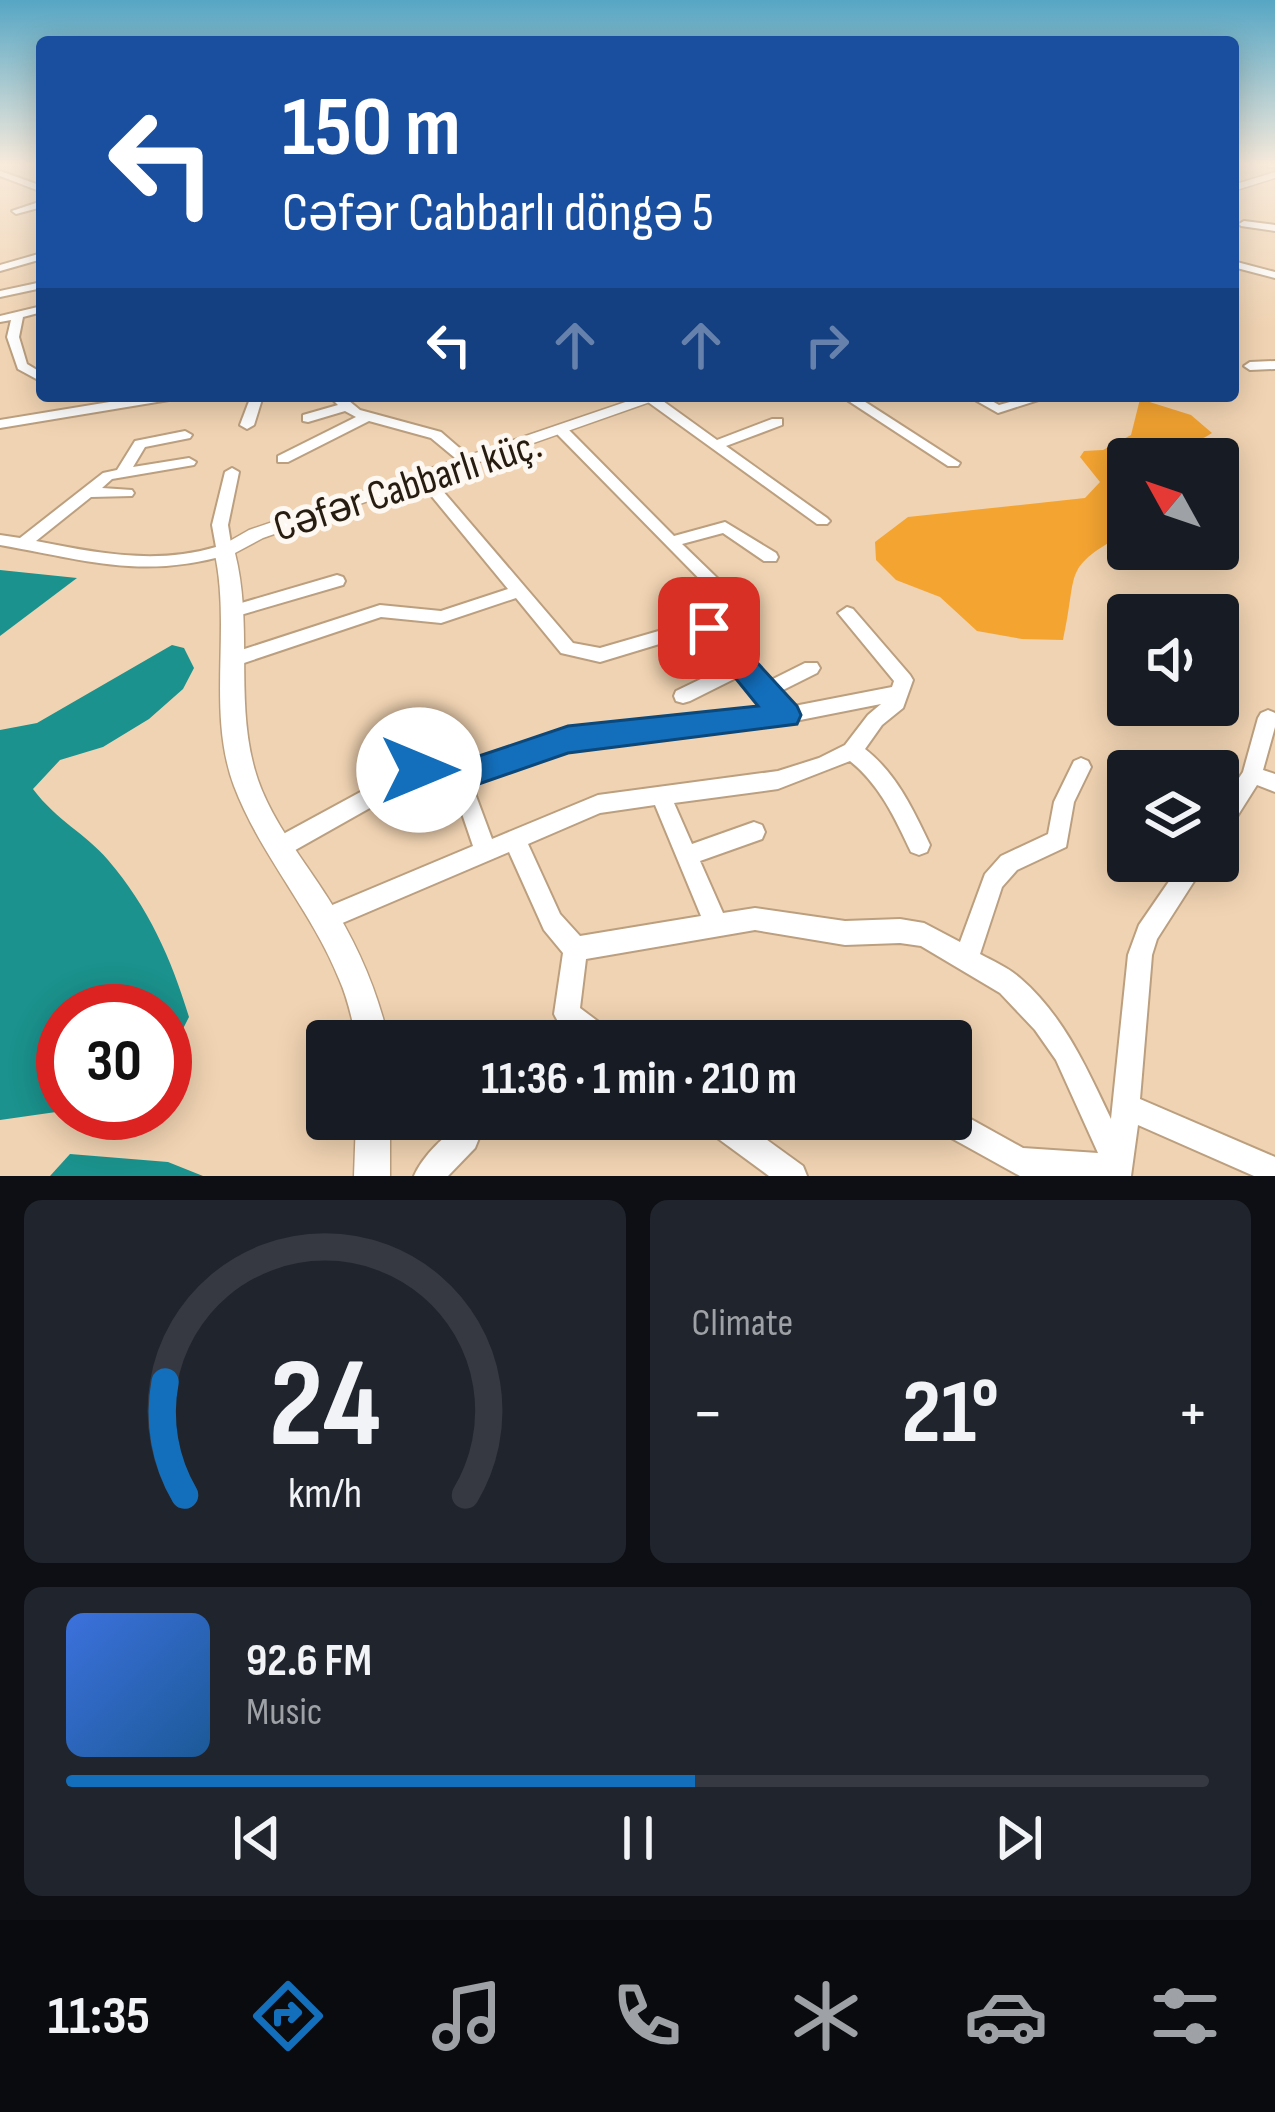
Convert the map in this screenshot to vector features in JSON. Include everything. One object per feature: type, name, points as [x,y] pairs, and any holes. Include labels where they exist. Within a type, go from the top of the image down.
[{"type":"street","points":[[1244,224],[1275,228]]},
{"type":"street","points":[[0,256],[14,264]]},
{"type":"street","points":[[0,268],[36,258]]},
{"type":"street","points":[[1239,267],[1250,273],[1275,274]]},
{"type":"street","points":[[0,295],[36,286]]},
{"type":"street","points":[[0,319],[36,310]]},
{"type":"street","points":[[18,315],[14,337],[22,366],[36,376]]},
{"type":"street","points":[[1250,366],[1275,365]]},
{"type":"street","points":[[0,424],[128,402]]},
{"type":"street","points":[[247,425],[254,402]]},
{"type":"street","points":[[308,418],[339,402],[366,417],[436,435],[471,464]]},
{"type":"street","name":"Cəfər Cabbarlı küç.","points":[[224,550],[256,534],[645,402]]},
{"type":"street","points":[[661,402],[822,521]]},
{"type":"street","points":[[856,402],[953,463]]},
{"type":"street","points":[[985,402],[998,409],[1023,402]]},
{"type":"street","points":[[107,405],[107,424]]},
{"type":"street","points":[[283,460],[366,417]]},
{"type":"street","points":[[718,444],[777,422]]},
{"type":"street","points":[[563,432],[739,609]]},
{"type":"street","points":[[124,471],[140,444],[185,435]]},
{"type":"street","points":[[23,544],[86,492],[124,471],[189,462]]},
{"type":"street","points":[[232,472],[220,525],[237,610],[232,659],[246,784],[326,919],[358,988],[367,1020]]},
{"type":"street","points":[[425,479],[554,638],[583,654],[620,651],[700,625],[709,628],[785,715]]},
{"type":"street","points":[[86,492],[127,493]]},
{"type":"street","points":[[672,542],[725,526],[770,557]]},
{"type":"street","points":[[0,540],[146,564],[180,563],[224,550]]},
{"type":"street","points":[[237,610],[337,581]]},
{"type":"street","points":[[232,659],[380,611],[441,617],[516,592]]},
{"type":"street","points":[[326,919],[598,804],[778,780],[852,751],[902,693],[899,670],[847,613]]},
{"type":"street","points":[[683,695],[743,667]]},
{"type":"street","points":[[765,691],[812,668]]},
{"type":"street","points":[[282,846],[433,766],[487,769],[568,740],[785,715],[902,693]]},
{"type":"street","points":[[1239,795],[1252,775],[1268,718]]},
{"type":"street","points":[[852,751],[868,761],[895,795],[919,845]]},
{"type":"street","points":[[967,956],[993,881],[1009,863],[1058,840],[1064,802],[1081,766]]},
{"type":"street","points":[[463,770],[466,796],[485,850]]},
{"type":"street","points":[[1252,775],[1275,783]]},
{"type":"street","points":[[660,794],[716,924]]},
{"type":"street","points":[[687,856],[754,832]]},
{"type":"street","points":[[514,838],[552,922],[575,950],[567,1014],[575,1020]]},
{"type":"street","points":[[1120,1173],[1140,956],[1147,933],[1182,882]]},
{"type":"street","points":[[575,950],[755,919],[845,933],[924,935],[1009,984],[1044,1021],[1065,1051],[1120,1173]]},
{"type":"street","points":[[1127,1107],[1275,1171]]},
{"type":"street","points":[[972,1134],[1020,1162],[1120,1173]]},
{"type":"street","points":[[372,1176],[373,1140]]},
{"type":"street","points":[[428,1176],[463,1140]]},
{"type":"street","points":[[744,1140],[794,1176]]},
{"type":"shaded area","points":[[1139,402],[1191,415],[1212,433],[1203,438],[1125,438],[1131,435]]},
{"type":"shaded area","points":[[1107,448],[1107,544],[1091,554],[1076,573],[1063,640],[977,631],[940,597],[896,580],[876,560],[875,542],[908,517],[1085,498],[1100,482],[1080,457],[1084,451]]},
{"type":"water","points":[[0,570],[77,578],[0,636]]},
{"type":"water","points":[[172,645],[184,648],[194,668],[183,689],[149,719],[103,747],[60,760],[33,789],[123,878],[147,915],[177,984],[36,984],[36,1115],[0,1120],[0,730],[37,723]]},
{"type":"water","points":[[70,1154],[168,1162],[203,1176],[50,1176]]},
{"type":"route","points":[[419,770],[433,766],[476,771],[568,740],[785,715],[709,628]]}]
